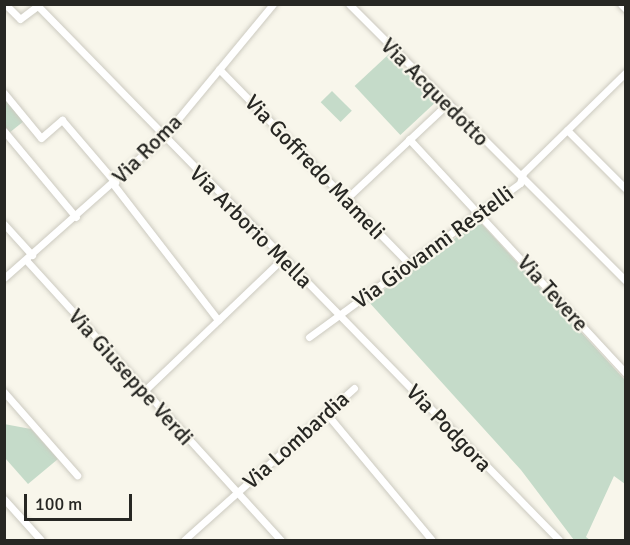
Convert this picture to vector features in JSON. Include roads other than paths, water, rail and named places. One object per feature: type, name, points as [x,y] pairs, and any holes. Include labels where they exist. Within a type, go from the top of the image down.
[{"type":"street","name":"Via Roma","points":[[4,278],[76,217],[163,137],[273,4]]},
{"type":"street","name":"Via Acquedotto","points":[[349,4],[626,281]]},
{"type":"street","points":[[621,4],[626,9]]},
{"type":"street","points":[[5,7],[20,19],[36,5]]},
{"type":"street","name":"Via Arborio Mella","points":[[36,5],[339,316]]},
{"type":"street","name":"Via Goffredo Mameli","points":[[219,69],[411,265]]},
{"type":"street","name":"Via Giovanni Restelli","points":[[309,337],[480,214],[522,178],[626,72]]},
{"type":"street","points":[[4,93],[41,138],[62,120],[114,183],[219,320]]},
{"type":"street","points":[[346,199],[447,104]]},
{"type":"street","points":[[567,130],[626,189]]},
{"type":"street","points":[[4,131],[76,217]]},
{"type":"street","name":"Via Tevere","points":[[410,139],[626,373]]},
{"type":"street","name":"Via Giuseppe Verdi","points":[[4,224],[29,257],[144,391],[281,540]]},
{"type":"street","points":[[144,391],[282,259]]},
{"type":"street","name":"Via Podgora","points":[[339,316],[559,540]]},
{"type":"street","name":"Via Lombardia","points":[[184,540],[354,388]]},
{"type":"street","points":[[4,392],[77,475]]},
{"type":"street","points":[[326,412],[432,540]]},
{"type":"street","points":[[4,499],[41,540]]}]
